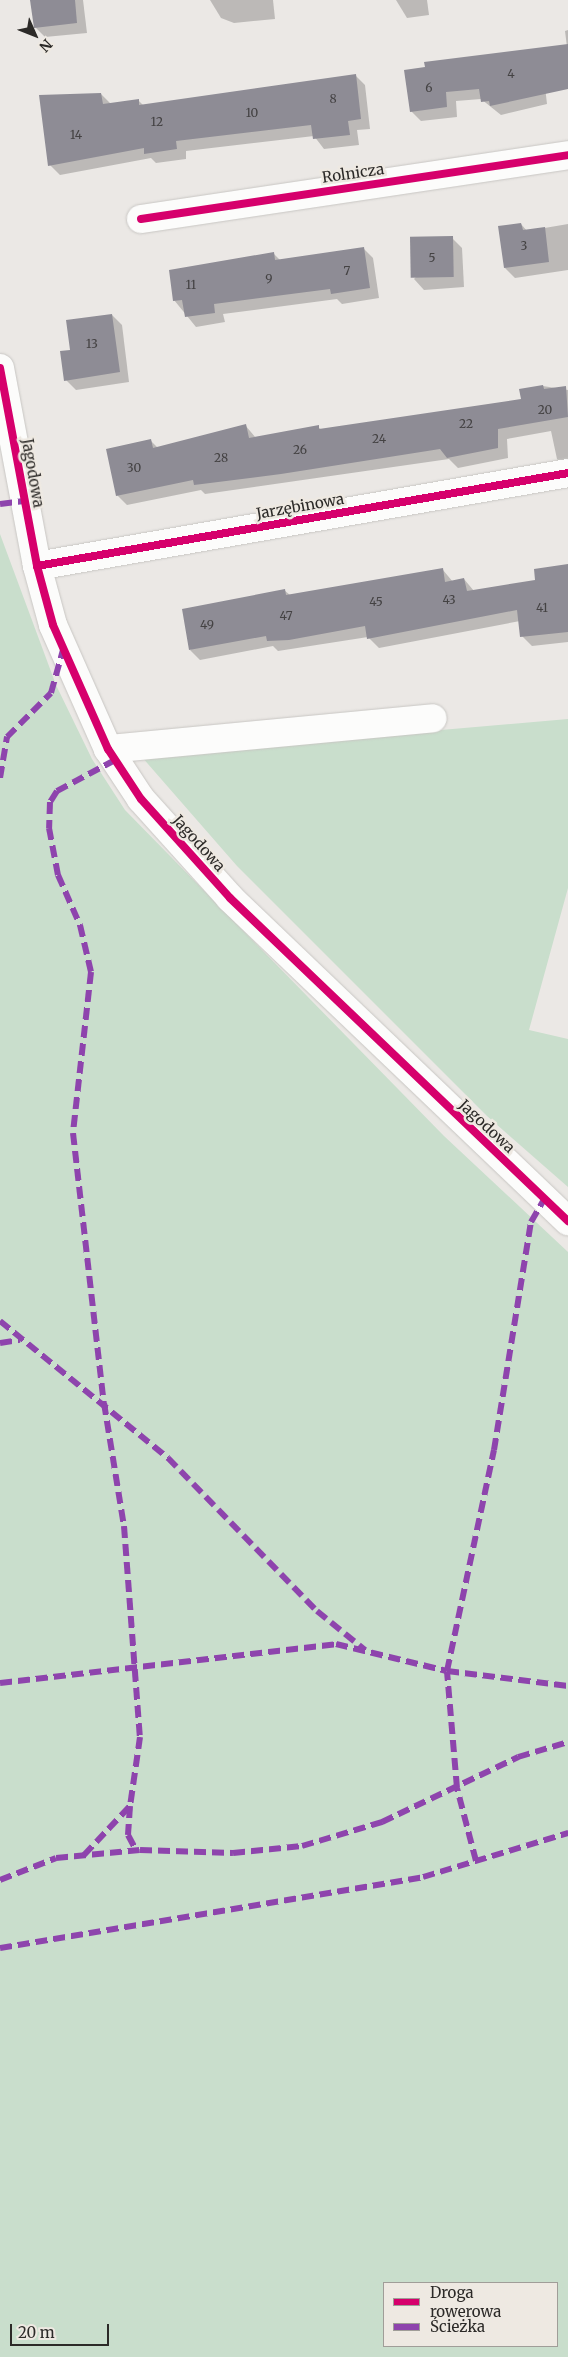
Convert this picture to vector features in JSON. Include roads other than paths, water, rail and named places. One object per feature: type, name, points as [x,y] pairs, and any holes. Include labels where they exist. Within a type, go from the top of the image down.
[{"type":"street","name":"Rolnicza","points":[[141,218],[568,155]]},
{"type":"street","name":"Jagodowa","points":[[0,368],[37,566],[53,626],[108,749],[141,798],[230,898],[568,1221]]},
{"type":"street","name":"Jarzębinowa","points":[[37,566],[568,473]]},
{"type":"street","points":[[108,749],[433,718]]}]
